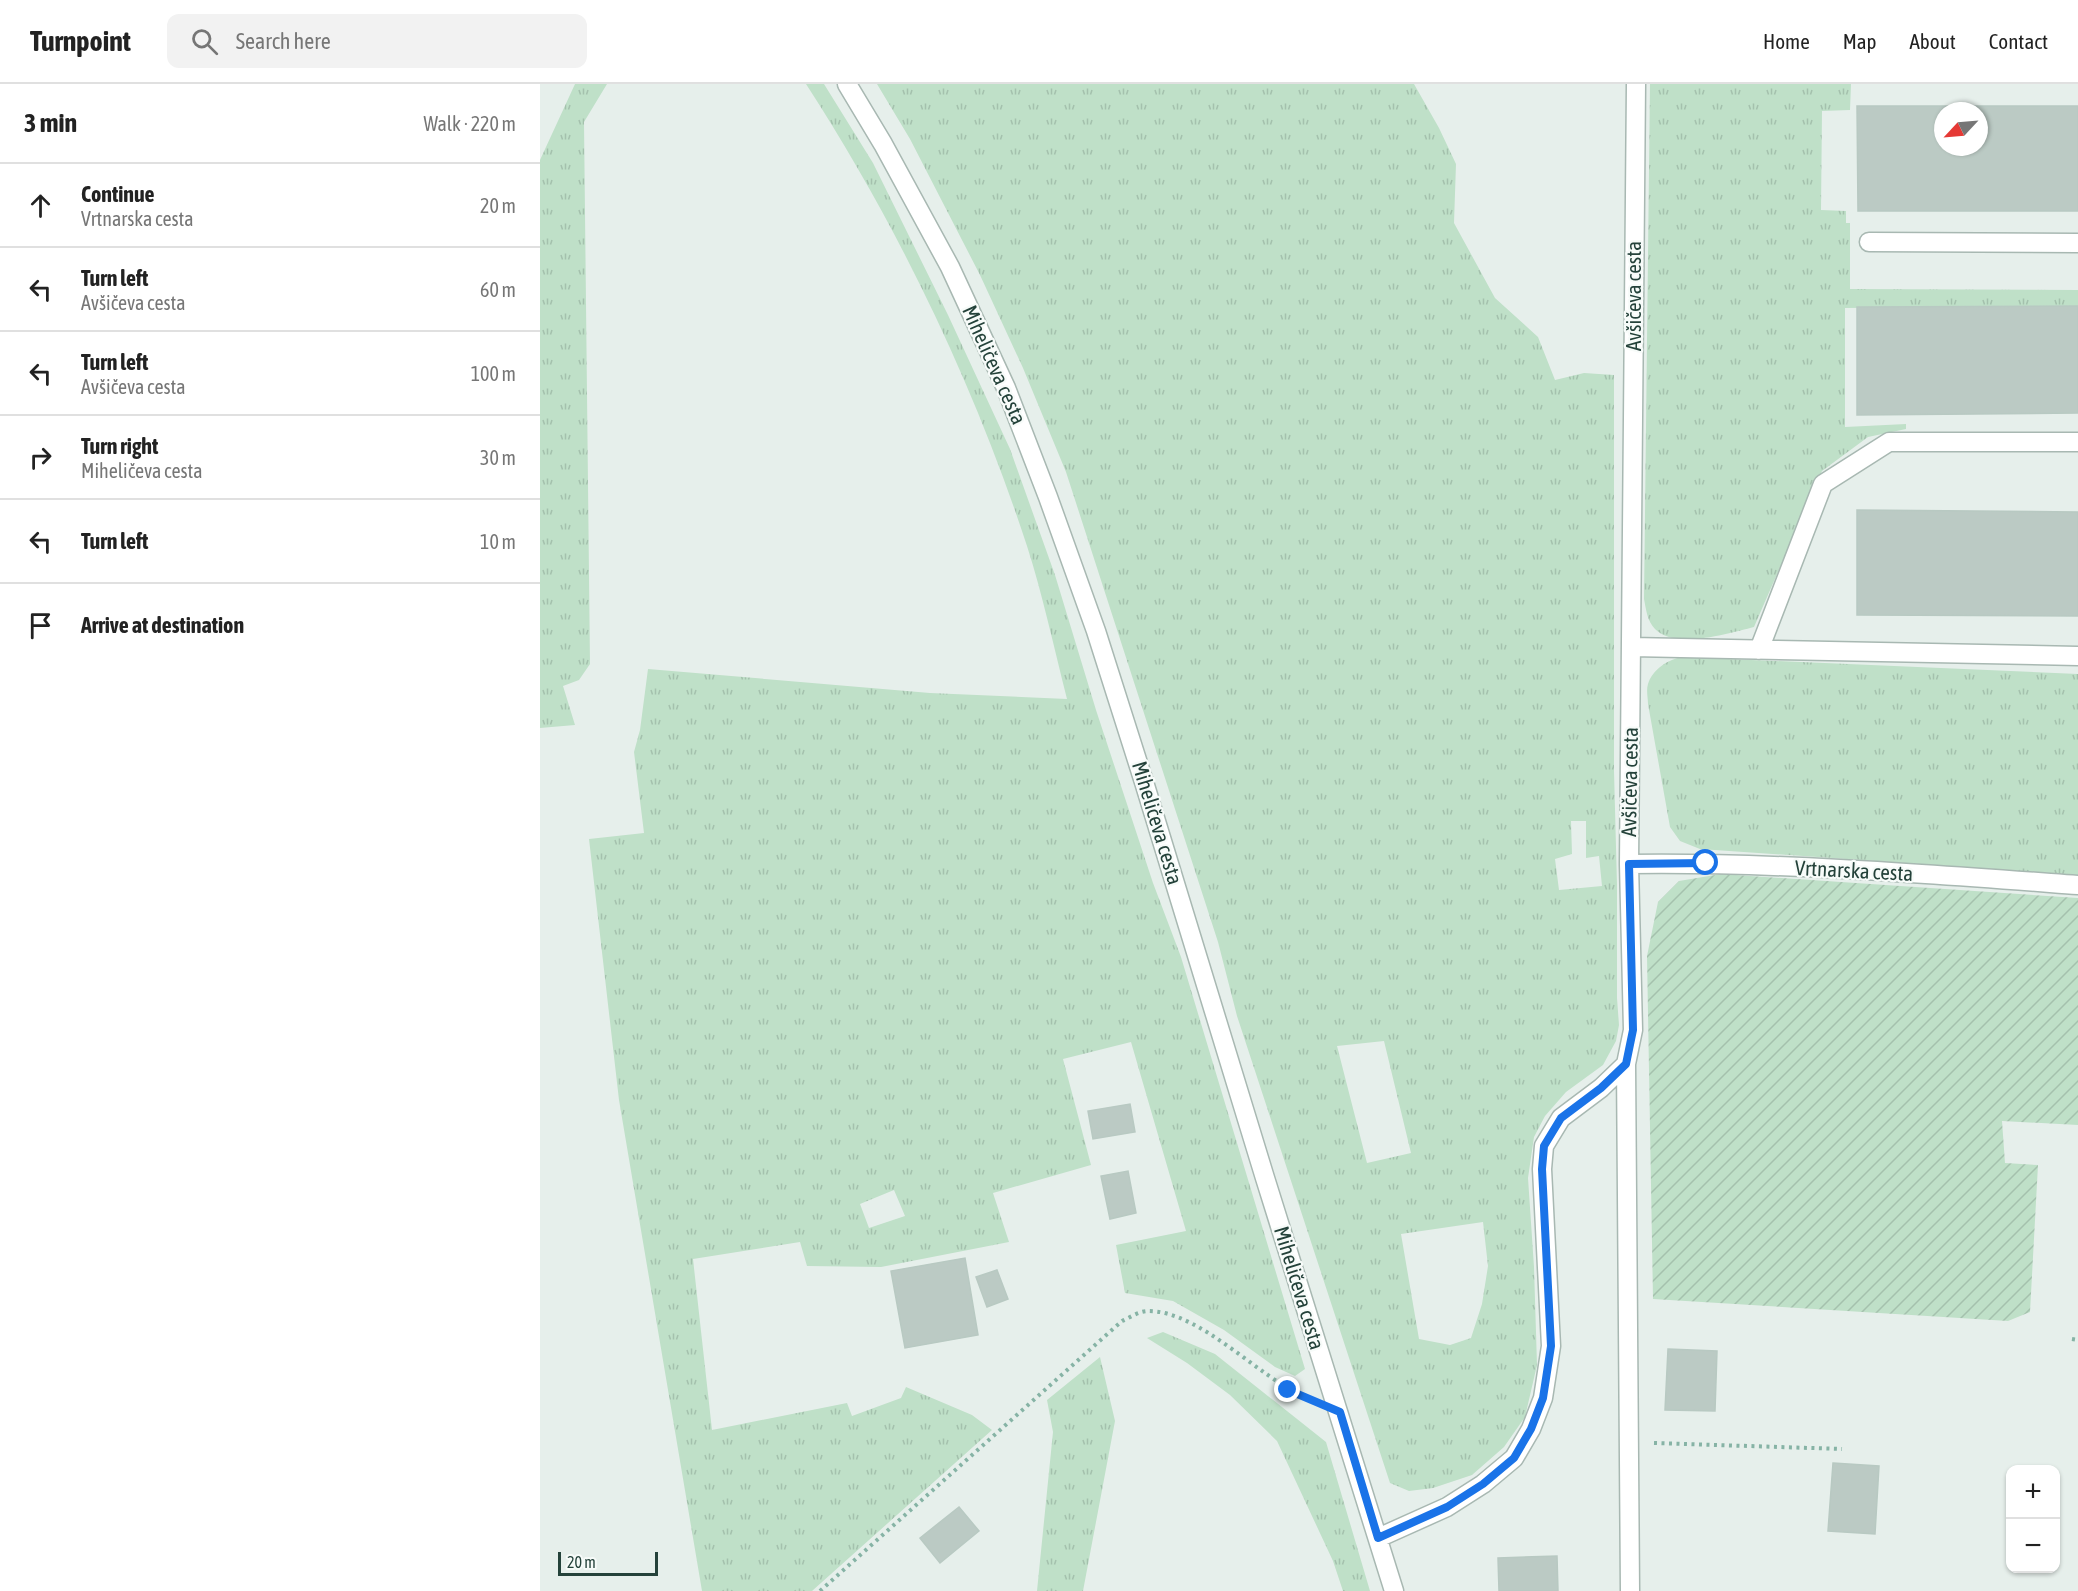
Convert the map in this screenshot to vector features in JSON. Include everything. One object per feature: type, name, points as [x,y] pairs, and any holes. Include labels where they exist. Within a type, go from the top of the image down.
[{"type":"street","name":"Miheličeva cesta","points":[[847,84],[883,144],[950,267],[1006,388],[1048,497],[1096,631],[1144,782],[1394,1591]]},
{"type":"street","name":"Avšičeva cesta","points":[[1626,1064],[1633,1030],[1629,864],[1636,84]]},
{"type":"street","points":[[1869,242],[2078,243]]},
{"type":"street","points":[[1759,650],[1823,484],[1889,442],[2078,442]]},
{"type":"street","points":[[1632,647],[2078,656]]},
{"type":"street","name":"Vrtnarska cesta","points":[[1629,864],[1706,863],[2078,885]]},
{"type":"street","points":[[1626,1064],[1630,1591]]},
{"type":"street","points":[[1378,1538],[1447,1507],[1483,1484],[1514,1458],[1531,1429],[1543,1398],[1551,1346],[1542,1169],[1544,1146],[1561,1118],[1601,1088],[1626,1064]]},
{"type":"path","points":[[820,1591],[1122,1321],[1145,1311],[1173,1314],[1209,1334],[1288,1390],[1340,1412]]},
{"type":"path","points":[[2072,1340],[2078,1340]]},
{"type":"path","points":[[1629,1443],[1842,1449]]},
{"type":"green space","points":[[575,84],[607,84],[584,122],[590,664],[579,680],[563,686],[575,725],[540,728],[540,160]]},
{"type":"green space","points":[[806,84],[824,84],[873,163],[948,315],[1010,449],[1055,575],[1096,710],[1153,883],[1181,957],[1305,1369],[1295,1376],[1275,1367],[1224,1330],[1173,1301],[1125,1293],[1116,1245],[1186,1231],[1131,1042],[1063,1059],[1091,1165],[993,1193],[1009,1242],[881,1267],[807,1266],[800,1242],[693,1259],[712,1430],[847,1403],[852,1416],[901,1398],[906,1387],[972,1415],[992,1430],[812,1591],[702,1591],[619,1100],[589,839],[644,833],[634,752],[640,730],[648,669],[930,693],[1067,699],[1027,546],[983,425],[931,308],[872,193]],"holes":[[[894,1190],[905,1216],[869,1228],[860,1204]]]},
{"type":"green space","points":[[877,84],[1414,84],[1456,164],[1454,223],[1495,298],[1538,337],[1555,380],[1584,373],[1614,375],[1614,771],[1619,1025],[1616,1041],[1603,1065],[1566,1092],[1545,1116],[1534,1137],[1528,1178],[1537,1365],[1525,1417],[1504,1447],[1472,1475],[1433,1488],[1409,1491],[1390,1483],[1237,1016],[1218,942],[1066,472],[1023,368],[980,275],[910,139]],"holes":[[[1571,821],[1586,821],[1586,858],[1599,856],[1602,886],[1559,890],[1555,859],[1572,854]],[[1384,1041],[1411,1153],[1367,1163],[1337,1046]],[[1483,1222],[1488,1266],[1482,1304],[1471,1338],[1450,1345],[1419,1339],[1401,1234]]]},
{"type":"green space","points":[[1650,84],[1851,84],[1850,110],[1822,111],[1821,210],[1846,211],[1846,223],[1850,223],[1850,289],[2078,290],[2078,306],[1845,308],[1845,427],[1906,424],[1906,429],[1868,437],[1822,471],[1754,627],[1703,638],[1676,638],[1664,635],[1650,622],[1644,599]]},
{"type":"green space","points":[[1683,657],[2078,674],[2078,875],[1700,849],[1680,841],[1670,827],[1647,689],[1657,669],[1667,662]]},
{"type":"green space","points":[[1721,874],[2078,898],[2078,1125],[2002,1121],[2005,1163],[2038,1165],[2030,1312],[2008,1321],[1653,1299],[1647,956],[1658,902],[1679,881]]},
{"type":"green space","points":[[1163,1332],[1215,1354],[1326,1442],[1370,1591],[1343,1591],[1333,1561],[1277,1441],[1230,1395],[1187,1363],[1147,1338]]},
{"type":"green space","points":[[1100,1357],[1115,1421],[1083,1591],[1037,1591],[1053,1432],[1047,1400]]},
{"type":"building","points":[[1857,106],[1934,106],[1934,156],[1988,156],[1988,106],[2078,106],[2078,211],[1858,211]]},
{"type":"building","points":[[2078,306],[2078,413],[1857,415],[1857,307]]},
{"type":"building","points":[[1857,510],[2078,512],[2078,616],[1857,615]]},
{"type":"building","points":[[1130,1104],[1135,1132],[1093,1139],[1088,1111]]},
{"type":"building","points":[[1128,1171],[1136,1213],[1110,1219],[1101,1176]]},
{"type":"building","points":[[965,1258],[978,1335],[905,1348],[891,1271]]},
{"type":"building","points":[[997,1270],[1008,1299],[987,1307],[976,1277]]},
{"type":"building","points":[[1668,1349],[1717,1351],[1715,1411],[1665,1410]]},
{"type":"building","points":[[1833,1463],[1879,1466],[1875,1534],[1828,1531]]},
{"type":"building","points":[[959,1507],[979,1531],[940,1563],[920,1538]]},
{"type":"building","points":[[1557,1556],[1558,1591],[1499,1591],[1498,1558]]},
{"type":"route","points":[[1288,1390],[1340,1412],[1378,1538],[1447,1507],[1483,1484],[1514,1458],[1531,1429],[1543,1398],[1551,1346],[1542,1169],[1544,1146],[1561,1118],[1601,1088],[1626,1064],[1633,1030],[1629,864],[1706,863]]}]
